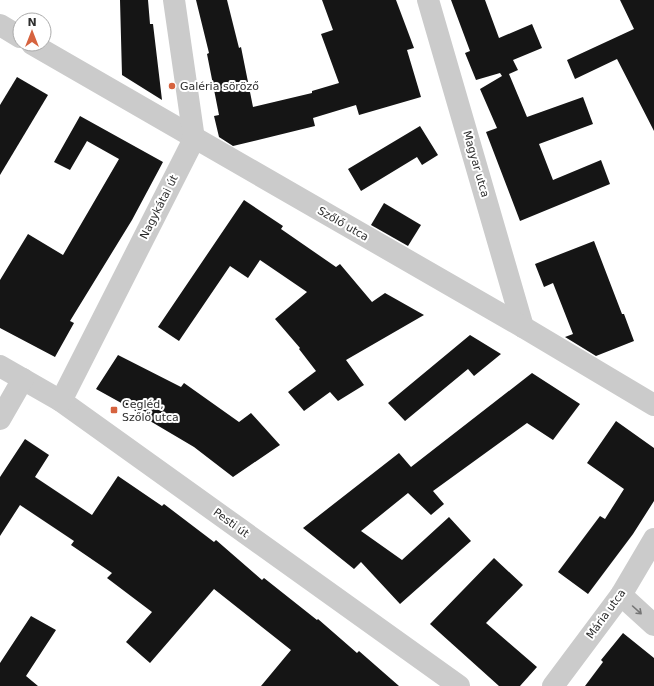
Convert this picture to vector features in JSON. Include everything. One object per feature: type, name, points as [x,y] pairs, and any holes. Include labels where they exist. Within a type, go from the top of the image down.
[{"type":"street","points":[[174,0],[194,139]]},
{"type":"street","name":"Magyar utca","points":[[428,0],[523,327]]},
{"type":"street","points":[[0,25],[12,32]]},
{"type":"street","name":"Szőlő utca","points":[[46,52],[194,139],[523,327],[654,405]]},
{"type":"street","name":"Nagykátai út","points":[[62,401],[194,139]]},
{"type":"street","name":"Pesti út","points":[[0,366],[62,401],[459,686]]},
{"type":"street","points":[[0,419],[23,379]]},
{"type":"street","name":"Mária utca","points":[[553,686],[621,595],[654,539]]},
{"type":"street","points":[[621,595],[654,625]]},
{"type":"building","points":[[120,0],[148,0],[150,24],[153,24],[162,100],[122,75]]},
{"type":"building","points":[[196,0],[227,0],[239,48],[241,47],[253,107],[312,93],[312,91],[339,83],[321,34],[333,30],[322,0],[396,0],[414,48],[407,50],[421,97],[359,115],[356,105],[313,118],[315,126],[233,146],[219,137],[214,116],[219,115],[207,54],[209,53]]},
{"type":"building","points":[[451,0],[485,0],[499,38],[532,24],[542,48],[513,60],[518,70],[509,74],[527,117],[583,97],[593,124],[539,144],[553,180],[601,160],[610,184],[520,221],[486,132],[497,128],[480,89],[502,76],[500,73],[476,80],[465,53],[470,51]]},
{"type":"building","points":[[620,0],[654,0],[654,131],[617,59],[575,79],[567,60],[634,29]]},
{"type":"building","points":[[17,77],[48,95],[0,175],[0,105]]},
{"type":"building","points":[[80,116],[163,162],[132,220],[70,321],[74,323],[55,357],[0,328],[0,280],[28,234],[63,255],[119,159],[87,141],[70,170],[54,162]]},
{"type":"building","points":[[420,126],[438,155],[422,165],[417,157],[361,191],[348,169]]},
{"type":"building","points":[[244,200],[283,226],[281,229],[336,267],[340,264],[372,302],[385,293],[424,315],[346,360],[364,385],[338,401],[330,392],[304,411],[288,392],[316,371],[299,349],[300,348],[275,319],[307,292],[260,260],[248,278],[230,266],[179,341],[158,327]]},
{"type":"building","points":[[384,203],[421,225],[408,246],[371,225]]},
{"type":"building","points":[[594,241],[634,341],[596,356],[565,337],[573,334],[553,283],[544,287],[535,264]]},
{"type":"building","points":[[470,335],[501,354],[474,376],[468,369],[405,421],[388,403]]},
{"type":"building","points":[[118,355],[181,387],[184,383],[239,422],[251,413],[280,445],[233,477],[194,447],[150,421],[152,420],[96,389]]},
{"type":"building","points":[[532,373],[580,404],[553,440],[527,423],[433,491],[444,504],[431,515],[408,493],[361,531],[402,560],[449,517],[471,541],[400,604],[361,562],[354,569],[303,528],[399,453],[411,467]]},
{"type":"building","points":[[616,421],[654,448],[654,501],[633,534],[588,594],[558,572],[600,516],[605,519],[624,489],[587,463]]},
{"type":"building","points":[[25,439],[49,455],[35,477],[92,515],[118,476],[162,506],[164,504],[214,542],[216,540],[262,580],[264,578],[317,620],[318,619],[357,653],[359,651],[399,686],[261,686],[291,650],[214,589],[150,663],[126,642],[152,612],[107,578],[112,573],[71,545],[74,541],[20,505],[0,536],[0,477]]},
{"type":"building","points":[[494,558],[523,585],[486,623],[537,667],[520,686],[499,686],[430,624]]},
{"type":"building","points":[[31,616],[56,630],[26,676],[38,686],[0,686],[0,663]]},
{"type":"building","points":[[623,633],[654,658],[654,686],[585,686],[603,662],[601,660]]},
{"type":"place","name":"Galéria söröző","points":[[172,86]]},
{"type":"place","name":"Cegléd, Szőlő utca","points":[[114,410]]}]
